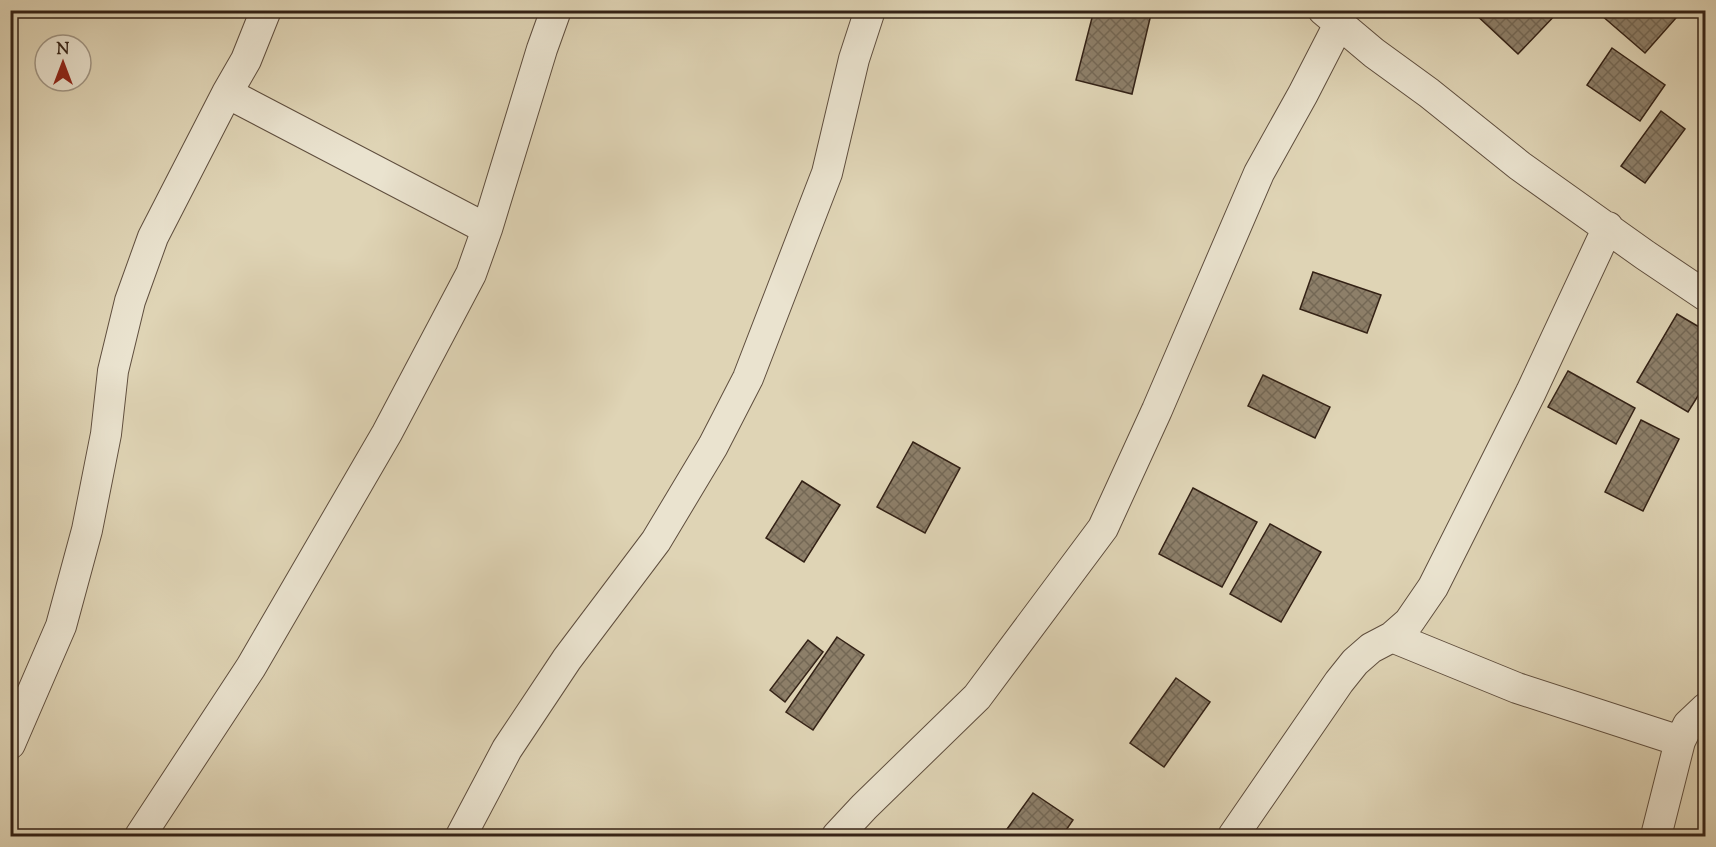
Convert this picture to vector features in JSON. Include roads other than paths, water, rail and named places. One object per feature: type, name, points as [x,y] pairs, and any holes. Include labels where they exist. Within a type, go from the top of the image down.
[{"type":"street","points":[[10,744],[61,626],[67,605],[89,519],[106,434],[113,371],[130,301],[153,237],[246,60],[266,10]]},
{"type":"street","points":[[140,837],[251,667],[387,433],[471,274],[556,10]]},
{"type":"street","points":[[461,837],[507,749],[567,659],[656,542],[713,446],[748,378],[827,173],[854,59],[870,10]]},
{"type":"street","points":[[837,837],[864,807],[978,697],[1103,528],[1157,410],[1259,173],[1304,94],[1331,17],[1520,165],[1644,255],[1706,296]]},
{"type":"street","points":[[227,93],[487,229]]},
{"type":"street","points":[[1233,837],[1354,662],[1371,648],[1392,638],[1409,622],[1433,587],[1532,392],[1608,227]]},
{"type":"street","points":[[1392,638],[1517,688],[1680,741]]},
{"type":"street","points":[[1656,837],[1680,741],[1688,725],[1706,708]]}]
